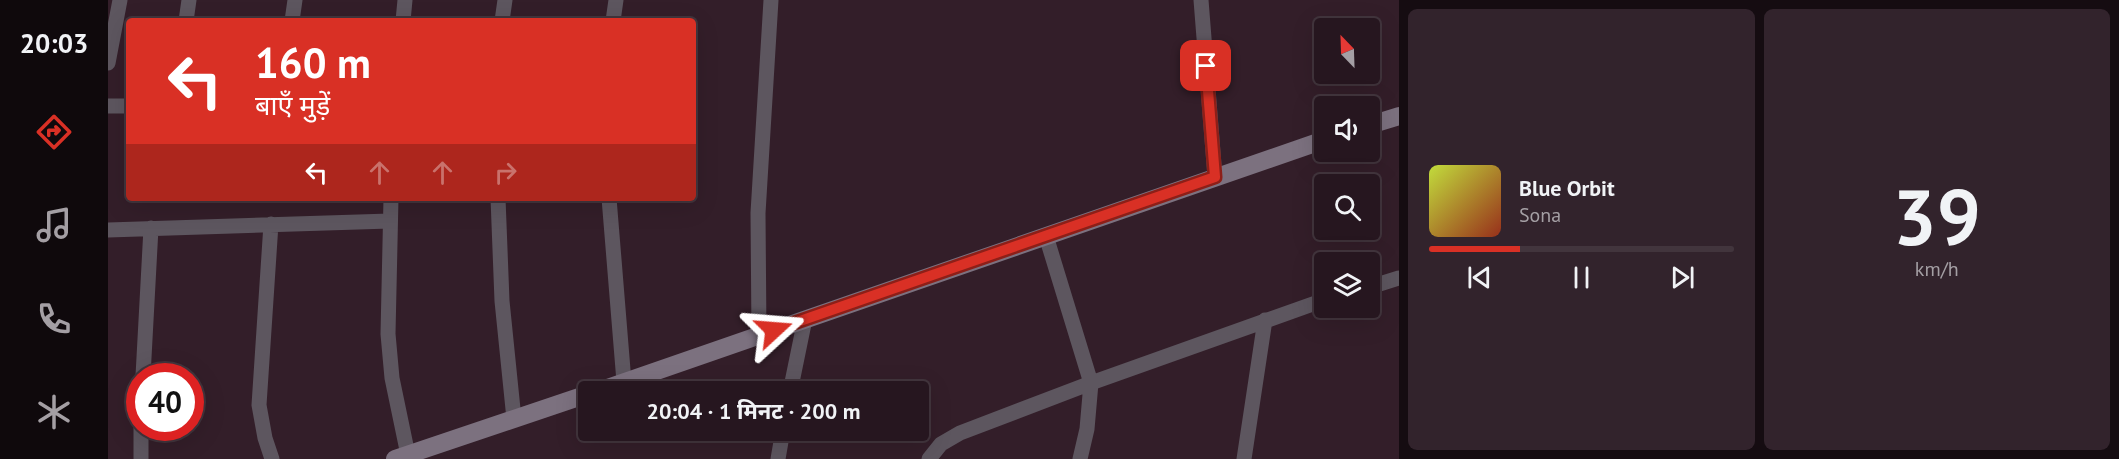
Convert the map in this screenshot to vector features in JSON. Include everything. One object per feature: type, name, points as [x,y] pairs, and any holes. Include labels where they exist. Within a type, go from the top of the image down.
[{"type":"street","points":[[108,63],[120,0]]},
{"type":"street","points":[[186,18],[189,0]]},
{"type":"street","points":[[292,18],[295,0]]},
{"type":"street","points":[[403,18],[405,0]]},
{"type":"street","points":[[502,18],[505,0]]},
{"type":"street","points":[[614,18],[616,0]]},
{"type":"street","points":[[759,335],[759,213],[771,0]]},
{"type":"street","points":[[1201,0],[1215,177]]},
{"type":"street","points":[[108,106],[126,106]]},
{"type":"street","points":[[1380,122],[1399,116]]},
{"type":"street","points":[[627,381],[1314,143]]},
{"type":"street","points":[[391,201],[388,334],[401,457],[578,397]]},
{"type":"street","points":[[498,201],[502,301],[514,419]]},
{"type":"street","points":[[609,201],[624,381]]},
{"type":"street","points":[[108,230],[390,221]]},
{"type":"street","points":[[271,224],[260,405],[265,438],[272,459]]},
{"type":"street","points":[[144,363],[151,228]]},
{"type":"street","points":[[1046,236],[1091,383],[1088,429],[1080,459]]},
{"type":"street","points":[[1380,284],[1399,278]]},
{"type":"street","points":[[929,459],[941,444],[960,433],[1091,383],[1314,303]]},
{"type":"street","points":[[792,381],[805,319]]},
{"type":"street","points":[[1244,459],[1265,320]]},
{"type":"street","points":[[141,441],[141,459]]},
{"type":"street","points":[[778,459],[781,441]]},
{"type":"route","points":[[774,330],[1215,177],[1206,66]]}]
